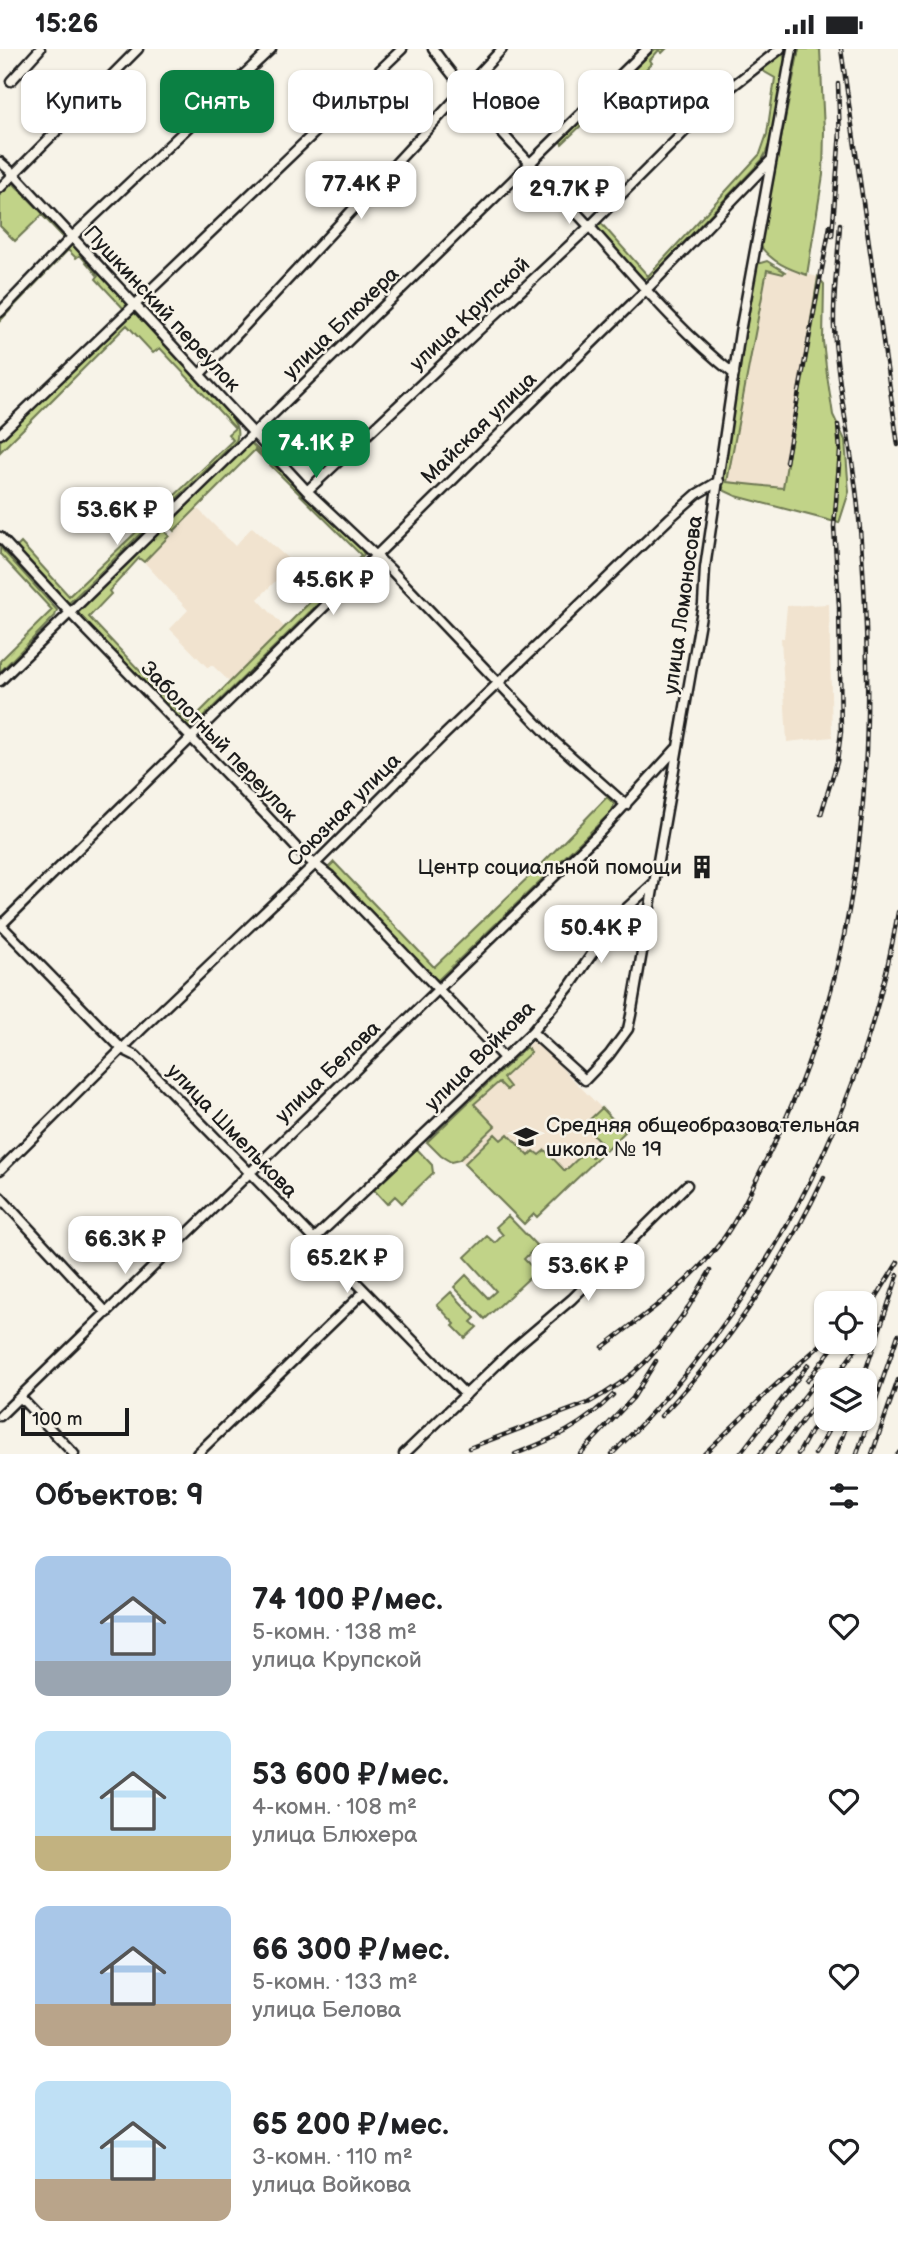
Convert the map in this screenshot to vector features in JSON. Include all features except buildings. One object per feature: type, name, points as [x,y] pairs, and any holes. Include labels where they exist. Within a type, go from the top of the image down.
[{"type":"street","points":[[11,81],[40,49]]},
{"type":"street","points":[[0,188],[138,49]]},
{"type":"street","points":[[0,312],[72,237],[271,49]]},
{"type":"street","points":[[0,434],[402,49]]},
{"type":"street","points":[[433,49],[448,70]]},
{"type":"street","points":[[482,70],[502,49]]},
{"type":"street","name":"улица Блюхера","points":[[0,681],[647,49]]},
{"type":"street","name":"улица Крупской","points":[[307,491],[589,227],[721,95],[780,49]]},
{"type":"street","name":"улица Ломоносова","points":[[532,1032],[585,1080],[609,1055],[629,1026],[676,749],[688,696],[734,374],[792,49]]},
{"type":"street","points":[[200,374],[447,107]]},
{"type":"street","points":[[502,133],[645,290],[734,374]]},
{"type":"street","name":"Майская улица","points":[[0,925],[645,290],[771,160]]},
{"type":"street","name":"Пушкинский переулок","points":[[0,162],[307,491],[554,741],[626,805]]},
{"type":"street","name":"Союзная улица","points":[[0,1170],[681,507],[719,481]]},
{"type":"street","name":"Заболотный переулок","points":[[0,537],[303,855],[330,876],[505,1059]]},
{"type":"street","name":"улица Белова","points":[[0,1416],[626,805],[676,749]]},
{"type":"street","name":"улица Войкова","points":[[314,1239],[532,1032],[570,986],[618,916],[654,883]]},
{"type":"street","name":"улица Шмелькова","points":[[0,925],[122,1049],[136,1056],[466,1395]]},
{"type":"street","points":[[404,1454],[512,1350],[572,1299],[687,1185]]},
{"type":"street","points":[[0,1197],[107,1313]]},
{"type":"street","points":[[197,1454],[365,1292]]},
{"type":"street","points":[[20,1397],[75,1454]]},
{"type":"shaded area","points":[[767,269],[783,274],[788,269],[818,277],[783,488],[726,483]]},
{"type":"shaded area","points":[[197,508],[235,546],[252,527],[293,563],[258,599],[285,628],[230,682],[212,665],[208,668],[170,629],[188,610],[144,562]]},
{"type":"shaded area","points":[[829,604],[832,737],[787,742],[781,638],[784,638],[787,606]]},
{"type":"shaded area","name":"Средняя общеобразовательная школа № 19","points":[[534,1040],[625,1132],[537,1217],[534,1214],[524,1224],[460,1160],[447,1161],[427,1142]]},
{"type":"green space","points":[[655,49],[666,49],[662,53],[659,50],[645,70],[633,70]]},
{"type":"green space","points":[[799,49],[820,49],[824,130],[823,175],[807,275],[775,260],[760,245]]},
{"type":"green space","points":[[780,53],[785,60],[777,112],[762,160],[651,277],[643,279],[593,228],[600,222],[648,276],[760,154],[767,134],[775,78],[761,70],[747,80]]},
{"type":"green space","points":[[578,124],[578,129],[562,144],[560,141]]},
{"type":"green space","points":[[12,182],[67,238],[0,308],[64,238],[42,215],[15,241],[0,226],[0,191]]},
{"type":"green space","points":[[72,243],[128,305],[124,309],[96,279],[98,276],[80,255],[76,258],[68,250],[0,321],[0,318]]},
{"type":"green space","points":[[767,261],[785,272],[783,274],[767,270],[727,482],[783,488],[818,277],[824,284],[823,341],[833,415],[845,440],[849,492],[839,523],[736,496],[725,491],[720,482],[757,264]]},
{"type":"green space","points":[[133,311],[230,415],[236,427],[237,437],[236,441],[67,605],[15,549],[21,543],[69,596],[233,440],[228,434],[235,428],[160,348],[153,353],[127,325],[0,452],[0,441]]},
{"type":"green space","points":[[251,443],[364,554],[336,586],[189,731],[76,613],[162,529],[169,536],[144,562],[139,558],[89,617],[189,723],[333,579],[336,582],[361,555],[255,450],[174,531],[167,523]]},
{"type":"green space","points":[[0,547],[57,610],[55,616],[0,672],[0,661],[52,610],[0,554]]},
{"type":"green space","points":[[607,797],[614,804],[612,811],[438,980],[432,978],[328,868],[334,862],[434,967],[539,867]]},
{"type":"green space","points":[[526,1047],[531,1052],[503,1078],[510,1087],[507,1090],[499,1082],[474,1104],[495,1126],[459,1160],[451,1162],[441,1156],[427,1142]]},
{"type":"green space","points":[[602,1108],[625,1132],[537,1217],[534,1214],[524,1224],[464,1164],[495,1134],[501,1140],[508,1134],[529,1156],[534,1151],[539,1155],[545,1150],[565,1171],[586,1151],[592,1157],[604,1146],[584,1125]]},
{"type":"green space","points":[[417,1149],[432,1165],[433,1173],[402,1203],[395,1196],[387,1204],[374,1190]]},
{"type":"green space","points":[[508,1216],[537,1246],[524,1259],[531,1266],[535,1262],[540,1268],[485,1319],[454,1287],[466,1275],[488,1298],[496,1291],[465,1257],[487,1236],[495,1243],[503,1235],[496,1227]]},
{"type":"green space","points":[[451,1292],[475,1318],[471,1322],[477,1327],[465,1338],[437,1305]]},
{"type":"railway","points":[[841,49],[898,445]]},
{"type":"railway","points":[[838,84],[840,140]]},
{"type":"railway","points":[[832,236],[840,132]]},
{"type":"railway","points":[[603,1347],[692,1275],[725,1237],[738,1215],[802,1080],[828,1001],[847,921],[859,839],[866,757],[867,674],[858,507],[834,327],[840,224]]},
{"type":"railway","points":[[786,462],[830,226]]},
{"type":"railway","points":[[821,814],[837,762],[841,732],[839,606],[834,527],[840,451],[838,425]]},
{"type":"railway","points":[[612,1454],[665,1397],[714,1337],[759,1273],[798,1205],[832,1135],[860,1062],[882,988],[898,912]]},
{"type":"railway","points":[[661,1416],[709,1362],[752,1303],[791,1241],[824,1177]]},
{"type":"railway","points":[[877,1296],[898,1262]]},
{"type":"railway","points":[[683,1316],[710,1271]]},
{"type":"railway","points":[[866,1368],[898,1275]]},
{"type":"railway","points":[[469,1448],[588,1403],[605,1393],[645,1362],[688,1307]]},
{"type":"railway","points":[[857,1454],[898,1335]]},
{"type":"railway","points":[[704,1454],[814,1351]]},
{"type":"railway","points":[[807,1381],[828,1354]]},
{"type":"railway","points":[[842,1368],[852,1354]]},
{"type":"railway","points":[[580,1454],[633,1398],[656,1361]]},
{"type":"railway","points":[[740,1454],[808,1365]]},
{"type":"railway","points":[[872,1454],[898,1380]]},
{"type":"railway","points":[[760,1454],[814,1384]]},
{"type":"railway","points":[[515,1454],[567,1430],[613,1395]]},
{"type":"railway","points":[[777,1454],[814,1406]]},
{"type":"railway","points":[[798,1454],[814,1426]]},
{"type":"railway","points":[[815,1454],[828,1431]]},
{"type":"railway","points":[[836,1454],[845,1431]]},
{"type":"place","name":"Центр социальной помощи","points":[[702,867]]},
{"type":"place","name":"Средняя общеобразовательная школа № 19","points":[[526,1137]]}]
